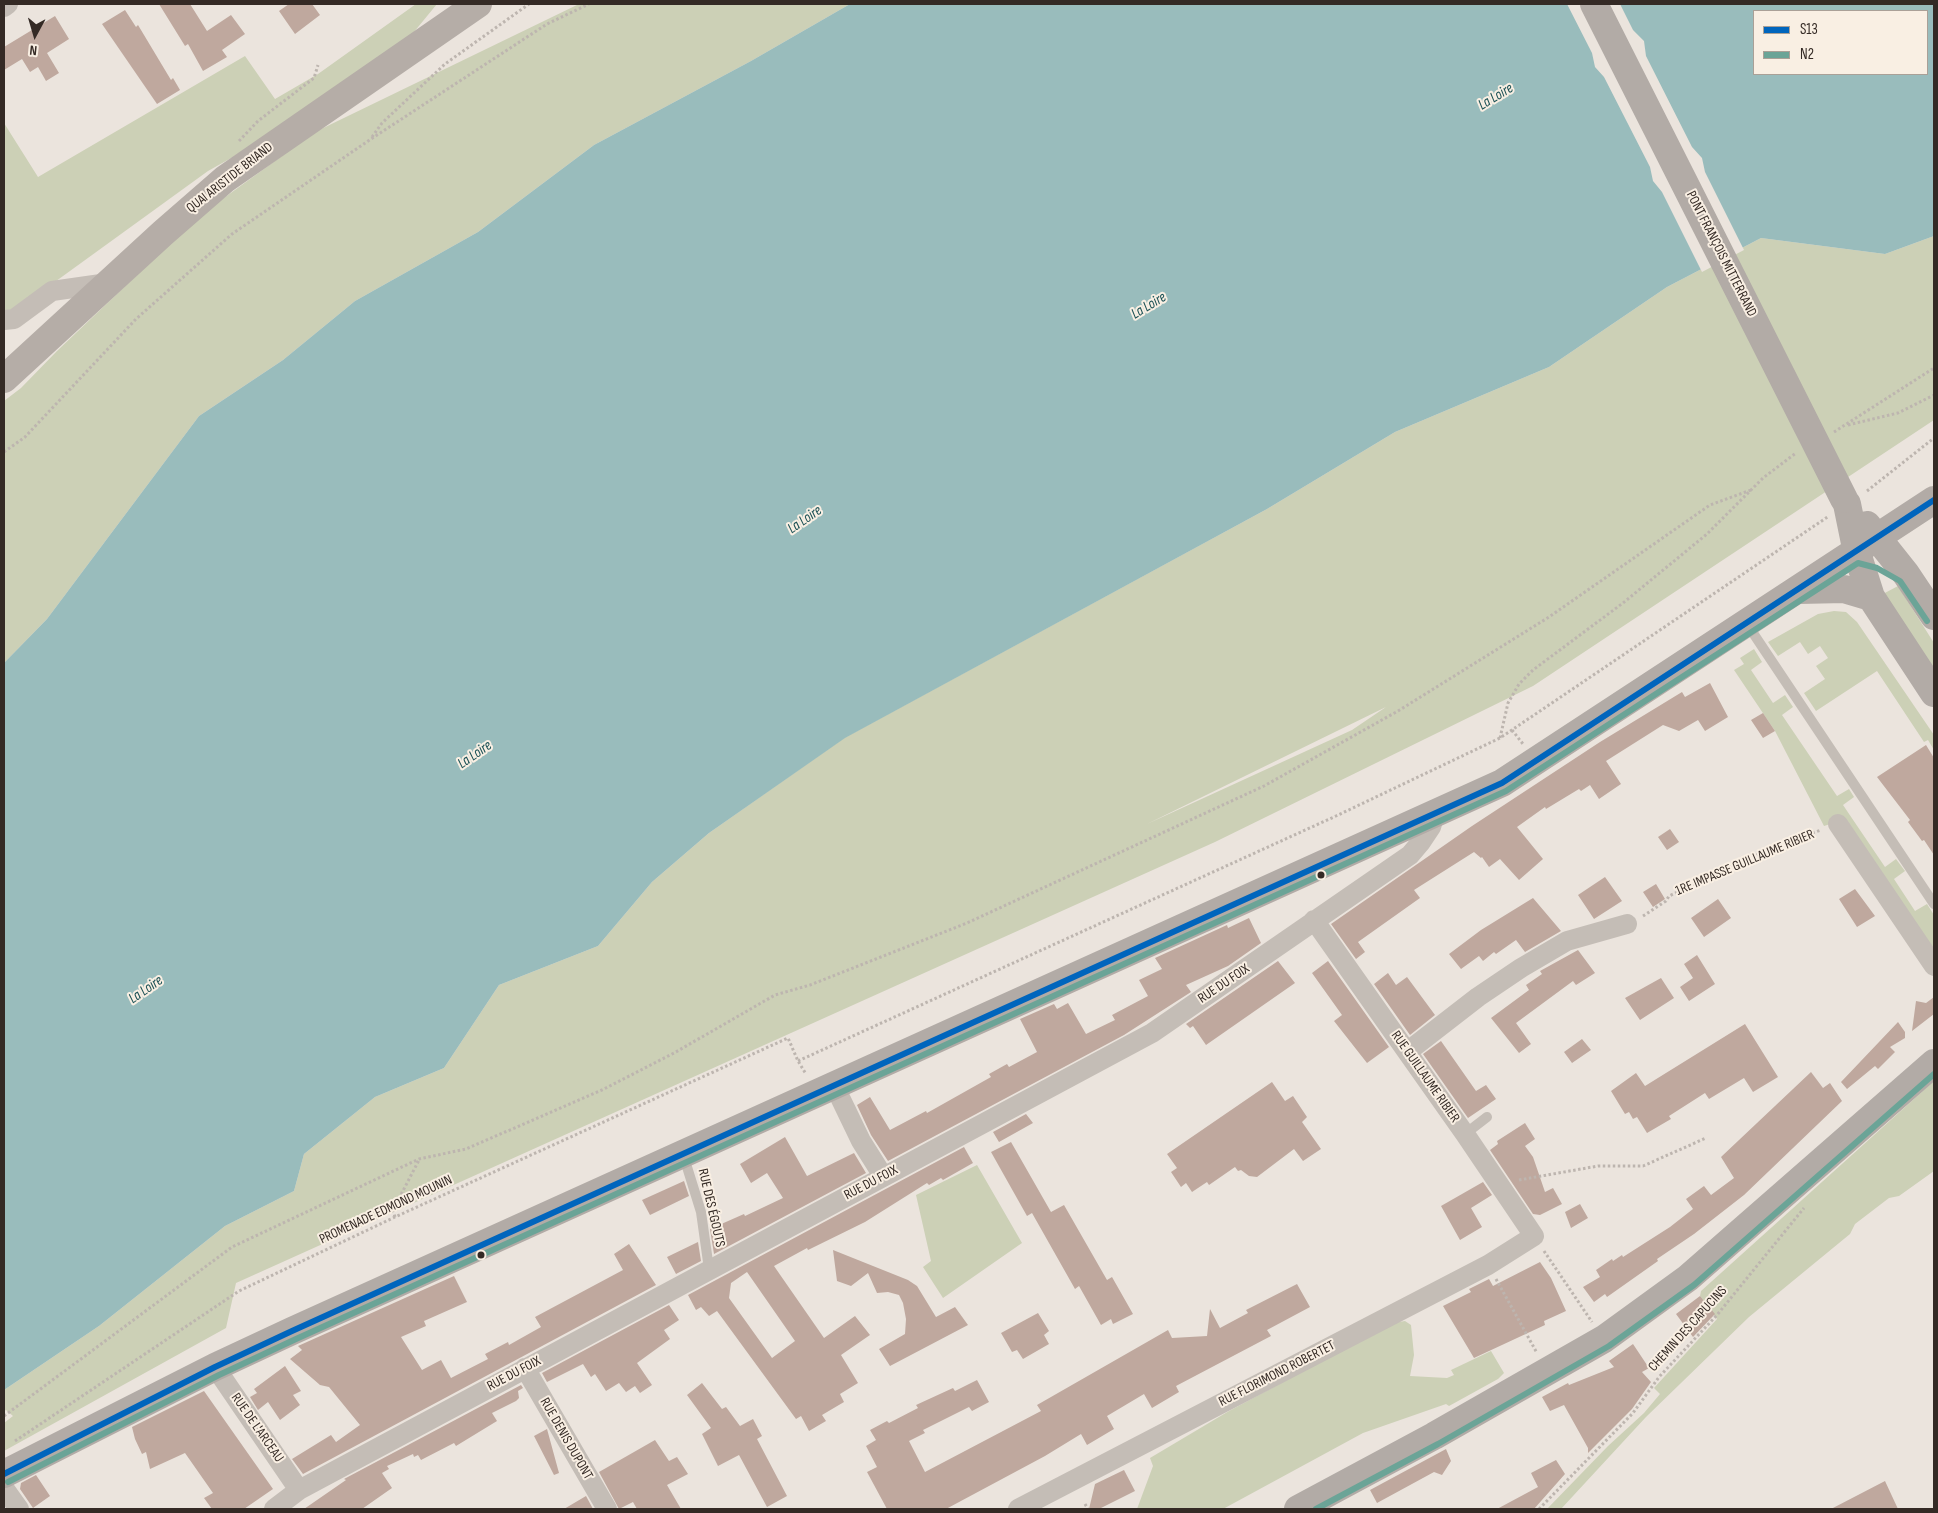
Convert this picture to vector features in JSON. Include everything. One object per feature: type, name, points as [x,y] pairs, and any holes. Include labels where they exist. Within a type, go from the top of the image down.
[{"type":"main road","name":"QUAI ARISTIDE BRIAND","points":[[4,379],[225,179],[449,15],[478,4]]},
{"type":"main road","name":"PONT FRANÇOIS MITTERRAND","points":[[1594,4],[1847,502]]},
{"type":"main road","points":[[4,1474],[215,1367],[1502,784],[1934,501]]},
{"type":"main road","points":[[1906,574],[1909,539],[1934,501]]},
{"type":"main road","points":[[1847,502],[1880,537],[1934,616]]},
{"type":"main road","points":[[1847,502],[1857,553],[1871,598],[1934,693]]},
{"type":"main road","points":[[1857,553],[1880,560],[1906,574]]},
{"type":"main road","points":[[1800,590],[1844,589],[1871,598]]},
{"type":"main road","points":[[1298,1509],[1434,1436],[1604,1339],[1688,1278],[1934,1063]]},
{"type":"street","points":[[4,7],[8,4]]},
{"type":"street","points":[[4,320],[14,319],[52,291],[108,283]]},
{"type":"street","name":"RUE DU FOIX","points":[[274,1509],[299,1490],[1152,1033],[1410,855],[1431,827],[1435,814]]},
{"type":"street","points":[[1838,824],[1934,966]]},
{"type":"street","name":"RUE GUILLAUME RIBIER","points":[[1314,920],[1538,1241]]},
{"type":"street","points":[[1407,1052],[1478,997],[1544,955],[1567,942],[1626,924]]},
{"type":"street","points":[[834,1085],[861,1141],[883,1176]]},
{"type":"street","name":"RUE FLORIMOND ROBERTET","points":[[1018,1509],[1488,1265],[1538,1241]]},
{"type":"street","name":"RUE DE L'ARCEAU","points":[[215,1367],[299,1490]]},
{"type":"street","name":"RUE DENIS DUPONT","points":[[525,1368],[607,1509]]},
{"type":"street","points":[[4,1488],[19,1509]]},
{"type":"lane","points":[[1747,624],[1934,904]]},
{"type":"lane","points":[[1465,1134],[1487,1117]]},
{"type":"lane","name":"RUE DES ÉGOUTS","points":[[683,1154],[701,1212],[709,1269]]},
{"type":"path","points":[[371,139],[382,123],[445,64],[529,4]]},
{"type":"path","points":[[4,452],[25,437],[136,319],[232,234],[371,139],[547,24],[589,4]]},
{"type":"path","points":[[1934,368],[1845,426],[1898,413],[1934,395]]},
{"type":"path","points":[[1500,738],[1847,502],[1934,438]]},
{"type":"path","points":[[4,1416],[232,1247],[419,1160],[466,1150],[593,1094],[674,1053],[775,995],[810,985],[967,924],[1264,786],[1398,711],[1549,617],[1710,505],[1751,490],[1707,534],[1623,603],[1533,670],[1519,684],[1508,703],[1500,738]]},
{"type":"path","name":"PROMENADE EDMOND MOUNIN","points":[[15,1442],[239,1291],[395,1217],[788,1038],[798,1061],[1336,816],[1500,738]]},
{"type":"path","name":"1RE IMPASSE GUILLAUME RIBIER","points":[[1626,924],[1634,922],[1658,906],[1668,896],[1778,845],[1838,824]]},
{"type":"path","points":[[1499,1183],[1598,1166],[1643,1166],[1706,1138]]},
{"type":"path","points":[[395,1217],[393,1210],[419,1160]]},
{"type":"path","name":"CHEMIN DES CAPUCINS","points":[[1539,1509],[1632,1413],[1659,1377],[1717,1316],[1808,1204]]},
{"type":"path","points":[[1538,1241],[1604,1339]]},
{"type":"path","points":[[1492,1271],[1547,1371]]},
{"type":"path","points":[[1085,1504],[1088,1509]]},
{"type":"green space","points":[[416,4],[437,4],[409,38],[233,157],[208,171],[12,313],[4,314],[4,123],[38,177],[245,56],[275,99],[318,74]]},
{"type":"green space","points":[[579,4],[850,4],[751,61],[594,145],[478,232],[355,301],[283,360],[199,416],[47,619],[4,663],[4,401],[21,388],[57,351],[199,216],[315,132]]},
{"type":"green space","points":[[1934,236],[1934,420],[1533,686],[1215,842],[236,1283],[226,1328],[4,1451],[4,1423],[13,1416],[6,1410],[4,1411],[4,1390],[99,1326],[225,1226],[294,1191],[304,1154],[375,1097],[444,1068],[499,985],[598,946],[652,882],[709,833],[844,738],[1267,509],[1395,432],[1549,367],[1667,287],[1761,238],[1885,254]],"holes":[[[1386,707],[1352,730],[1147,824]]]},
{"type":"green space","points":[[1898,586],[1934,643],[1934,681],[1881,595]]},
{"type":"green space","points":[[1834,611],[1846,612],[1857,622],[1934,735],[1934,750],[1928,740],[1924,742],[1877,671],[1816,711],[1804,693],[1825,679],[1816,666],[1828,658],[1820,646],[1808,654],[1800,642],[1778,656],[1768,642],[1818,614]]},
{"type":"green space","points":[[1754,649],[1762,662],[1751,670],[1773,703],[1785,695],[1793,707],[1782,715],[1837,796],[1849,789],[1854,797],[1843,805],[1885,867],[1896,859],[1905,871],[1894,879],[1915,911],[1927,904],[1934,915],[1934,960],[1840,821],[1824,826],[1775,731],[1734,670],[1744,664],[1740,658]]},
{"type":"green space","points":[[1934,1081],[1934,1171],[1899,1196],[1889,1198],[1855,1224],[1850,1234],[1749,1317],[1646,1417],[1561,1509],[1547,1509],[1608,1446],[1644,1413],[1660,1394],[1654,1388],[1717,1319],[1700,1296],[1701,1291]]},
{"type":"green space","points":[[977,1165],[1022,1243],[943,1298],[923,1267],[931,1261],[916,1195]]},
{"type":"green space","points":[[1405,1321],[1411,1325],[1414,1355],[1410,1376],[1447,1378],[1454,1375],[1451,1370],[1491,1351],[1504,1373],[1498,1379],[1449,1406],[1446,1404],[1363,1433],[1223,1509],[1137,1509],[1153,1466],[1150,1458],[1229,1411],[1393,1323]]},
{"type":"water","name":"La Loire","points":[[850,4],[1934,4],[1934,236],[1885,254],[1761,238],[1667,287],[1549,367],[1395,432],[1267,509],[845,738],[709,833],[652,882],[598,946],[499,985],[444,1068],[375,1097],[304,1154],[294,1191],[225,1226],[99,1326],[4,1390],[4,663],[47,619],[199,416],[283,360],[355,301],[478,232],[594,145],[751,61]]},
{"type":"pier","points":[[1567,4],[1620,4],[1633,30],[1644,41],[1646,56],[1692,147],[1702,158],[1705,172],[1744,250],[1702,272],[1662,192],[1653,181],[1650,167],[1604,77],[1595,67],[1592,53]]},
{"type":"building","points":[[159,4],[190,4],[207,31],[231,15],[245,34],[222,50],[227,57],[203,71],[188,44],[185,46]]},
{"type":"building","points":[[289,4],[312,4],[320,15],[295,34],[279,11]]},
{"type":"building","points":[[125,10],[136,27],[138,25],[171,80],[173,78],[180,90],[157,104],[102,24]]},
{"type":"building","points":[[55,16],[69,39],[47,53],[59,73],[46,81],[38,67],[30,72],[22,59],[4,70],[4,47]]},
{"type":"building","points":[[1710,683],[1728,717],[1705,731],[1698,720],[1679,731],[1663,725],[1606,761],[1621,784],[1599,799],[1590,785],[1581,791],[1579,789],[1546,809],[1545,807],[1517,827],[1543,859],[1519,880],[1500,859],[1489,867],[1482,857],[1474,852],[1414,890],[1420,898],[1358,942],[1365,952],[1356,959],[1331,924],[1472,826],[1600,742],[1682,692],[1685,697]]},
{"type":"building","points":[[1763,713],[1775,731],[1763,738],[1751,720]]},
{"type":"building","points":[[1926,745],[1934,758],[1934,855],[1908,822],[1910,820],[1877,777]]},
{"type":"building","points":[[1670,829],[1679,842],[1667,850],[1658,837]]},
{"type":"building","points":[[1605,877],[1622,901],[1594,919],[1578,895]]},
{"type":"building","points":[[1656,884],[1665,899],[1653,907],[1643,892]]},
{"type":"building","points":[[1855,889],[1875,916],[1857,927],[1839,899]]},
{"type":"building","points":[[1533,898],[1561,931],[1525,952],[1516,940],[1496,954],[1494,952],[1483,961],[1479,956],[1461,969],[1449,954],[1481,930]]},
{"type":"building","points":[[1718,899],[1731,918],[1704,937],[1691,918]]},
{"type":"building","points":[[1249,918],[1261,943],[1228,966],[1186,985],[1191,992],[1124,1035],[888,1161],[871,1135],[857,1105],[870,1097],[890,1130],[926,1111],[927,1113],[991,1077],[989,1074],[1007,1064],[1009,1067],[1037,1052],[1020,1019],[1054,1004],[1057,1009],[1068,1003],[1086,1034],[1115,1020],[1112,1015],[1148,996],[1139,980],[1162,969],[1155,958],[1227,925],[1228,928]]},
{"type":"building","points":[[1578,950],[1595,973],[1576,985],[1573,981],[1516,1023],[1531,1044],[1519,1053],[1491,1018],[1529,990],[1526,985],[1542,974],[1540,971]]},
{"type":"building","points":[[1697,955],[1715,984],[1689,1001],[1680,987],[1693,978],[1684,964]]},
{"type":"building","points":[[1278,961],[1295,983],[1206,1045],[1193,1026],[1190,1028],[1186,1024]]},
{"type":"building","points":[[1328,961],[1389,1047],[1367,1063],[1334,1021],[1342,1015],[1312,973]]},
{"type":"building","points":[[1388,973],[1396,985],[1407,977],[1435,1015],[1410,1035],[1374,984]]},
{"type":"building","points":[[1661,978],[1674,998],[1640,1020],[1625,998]]},
{"type":"building","points":[[1934,997],[1934,1014],[1912,1031],[1916,1001],[1926,1003]]},
{"type":"building","points":[[1898,1022],[1905,1032],[1905,1038],[1890,1047],[1895,1052],[1878,1069],[1875,1066],[1847,1089],[1841,1082]]},
{"type":"building","points":[[1745,1024],[1778,1077],[1753,1092],[1744,1078],[1709,1099],[1705,1093],[1669,1116],[1671,1119],[1647,1133],[1637,1117],[1633,1119],[1629,1112],[1625,1114],[1611,1091],[1636,1073],[1645,1086]]},
{"type":"building","points":[[1582,1039],[1591,1050],[1572,1063],[1564,1052]]},
{"type":"building","points":[[1441,1041],[1476,1091],[1486,1085],[1496,1099],[1468,1118],[1423,1054]]},
{"type":"building","points":[[1811,1072],[1823,1088],[1830,1083],[1842,1101],[1744,1195],[1694,1234],[1657,1259],[1658,1261],[1607,1297],[1605,1294],[1594,1302],[1583,1287],[1600,1277],[1596,1270],[1612,1259],[1613,1261],[1622,1255],[1623,1257],[1670,1227],[1693,1209],[1686,1199],[1704,1186],[1711,1195],[1734,1178],[1721,1157]]},
{"type":"building","points":[[1272,1082],[1285,1101],[1293,1096],[1307,1117],[1302,1122],[1321,1149],[1303,1161],[1294,1149],[1257,1177],[1249,1176],[1241,1170],[1238,1171],[1235,1167],[1209,1185],[1207,1182],[1192,1192],[1186,1183],[1181,1187],[1171,1172],[1177,1168],[1167,1154]]},
{"type":"building","points":[[1026,1114],[1033,1123],[999,1142],[993,1132]]},
{"type":"building","points":[[1525,1123],[1535,1139],[1525,1146],[1533,1157],[1545,1192],[1553,1188],[1562,1204],[1540,1215],[1533,1214],[1490,1150],[1498,1144],[1497,1141]]},
{"type":"building","points":[[785,1137],[807,1176],[854,1153],[866,1173],[714,1254],[710,1229],[744,1214],[745,1216],[783,1198],[767,1173],[751,1183],[740,1164]]},
{"type":"building","points":[[1011,1142],[1051,1212],[1064,1205],[1107,1280],[1112,1277],[1133,1314],[1113,1324],[1111,1319],[1101,1325],[1079,1286],[1075,1289],[1032,1213],[1027,1216],[991,1152]]},
{"type":"building","points":[[964,1147],[973,1163],[943,1180],[941,1178],[929,1185],[927,1183],[865,1222],[808,1250],[807,1248],[774,1266],[824,1338],[855,1316],[870,1335],[841,1355],[858,1383],[840,1394],[844,1402],[822,1415],[826,1421],[809,1431],[801,1416],[796,1419],[717,1311],[709,1316],[701,1307],[696,1310],[688,1295]],"holes":[[[747,1272],[795,1341],[772,1358],[729,1298],[731,1283]]]},
{"type":"building","points":[[684,1181],[689,1196],[650,1215],[642,1200]]},
{"type":"building","points":[[1483,1182],[1492,1195],[1471,1208],[1482,1227],[1460,1240],[1441,1206]]},
{"type":"building","points":[[1580,1204],[1588,1218],[1571,1228],[1565,1212]]},
{"type":"building","points":[[698,1242],[701,1261],[676,1274],[667,1257]]},
{"type":"building","points":[[629,1244],[656,1285],[303,1474],[292,1459],[331,1435],[336,1442],[360,1425],[329,1387],[320,1385],[290,1359],[302,1350],[298,1346],[454,1276],[467,1302],[424,1321],[426,1326],[401,1337],[422,1370],[441,1360],[451,1378],[488,1359],[485,1354],[508,1342],[509,1345],[541,1327],[535,1317],[623,1270],[614,1254]]},
{"type":"building","points":[[833,1250],[908,1280],[917,1286],[936,1317],[955,1307],[968,1325],[890,1366],[879,1349],[905,1334],[906,1319],[903,1303],[899,1295],[888,1292],[877,1293],[868,1273],[851,1286],[837,1281]]},
{"type":"building","points":[[1540,1262],[1551,1278],[1566,1311],[1544,1321],[1545,1325],[1474,1358],[1443,1306],[1471,1292],[1469,1289],[1489,1279],[1493,1286]]},
{"type":"building","points":[[1297,1284],[1310,1307],[1267,1330],[1271,1336],[1176,1386],[1179,1392],[1152,1408],[1144,1394],[1107,1416],[1114,1429],[1087,1445],[1081,1434],[1045,1456],[946,1509],[887,1509],[867,1472],[877,1467],[866,1446],[876,1440],[870,1430],[887,1421],[889,1423],[918,1408],[916,1405],[953,1388],[955,1391],[977,1380],[989,1402],[972,1411],[969,1407],[923,1430],[925,1433],[909,1441],[925,1472],[1041,1411],[1037,1405],[1168,1330],[1172,1338],[1207,1336],[1210,1309],[1220,1328],[1248,1313],[1246,1310]]},
{"type":"building","points":[[1700,1296],[1715,1314],[1693,1337],[1676,1314]]},
{"type":"building","points":[[669,1305],[679,1320],[664,1330],[670,1339],[637,1363],[652,1385],[640,1393],[635,1386],[626,1392],[619,1383],[606,1391],[595,1374],[591,1377],[583,1364],[547,1382],[542,1373]]},
{"type":"building","points":[[1038,1313],[1049,1331],[1044,1335],[1049,1344],[1023,1359],[1017,1350],[1012,1352],[1001,1333]]},
{"type":"building","points":[[1633,1344],[1649,1368],[1642,1372],[1651,1382],[1632,1409],[1588,1453],[1588,1448],[1564,1405],[1550,1411],[1542,1397],[1568,1383],[1569,1385],[1614,1367],[1609,1361]]},
{"type":"building","points":[[285,1366],[301,1391],[293,1395],[300,1405],[280,1420],[268,1402],[258,1410],[250,1397],[257,1393],[254,1389]]},
{"type":"building","points":[[702,1383],[722,1409],[726,1407],[740,1426],[753,1419],[762,1436],[757,1439],[787,1496],[767,1507],[739,1455],[718,1466],[702,1434],[711,1428],[687,1395]]},
{"type":"building","points":[[521,1385],[523,1388],[518,1391],[519,1398],[516,1401],[492,1413],[497,1421],[456,1446],[454,1443],[421,1460],[418,1455],[414,1457],[413,1454],[387,1466],[389,1469],[382,1473],[392,1488],[362,1509],[304,1509],[346,1480],[344,1479]]},
{"type":"building","points":[[204,1391],[273,1489],[244,1509],[212,1509],[204,1498],[213,1493],[185,1453],[150,1469],[146,1452],[142,1454],[135,1439],[132,1427]]},
{"type":"building","points":[[547,1429],[559,1473],[554,1475],[534,1436]]},
{"type":"building","points":[[655,1440],[669,1461],[677,1457],[688,1474],[667,1485],[681,1509],[637,1509],[633,1502],[619,1509],[599,1472]]},
{"type":"building","points":[[1446,1449],[1451,1461],[1442,1475],[1434,1472],[1377,1503],[1370,1490]]},
{"type":"building","points":[[1556,1460],[1565,1474],[1534,1509],[1497,1509],[1538,1487],[1531,1473]]},
{"type":"building","points":[[1124,1470],[1135,1491],[1099,1509],[1089,1509],[1095,1484]]},
{"type":"building","points":[[36,1475],[50,1496],[33,1508],[20,1489],[21,1483]]},
{"type":"building","points":[[1885,1481],[1898,1509],[1831,1509]]},
{"type":"building","points":[[586,1496],[593,1509],[564,1509]]},
{"type":"transit line","name":"S13","points":[[4,1474],[215,1367],[292,1331],[1502,783],[1934,500]]},
{"type":"transit line","name":"N2","points":[[8,1482],[219,1375],[296,1339],[1506,791],[1858,563],[1877,568],[1900,581],[1927,621]]},
{"type":"transit line","name":"N2","points":[[1316,1509],[1438,1444],[1609,1346],[1694,1285],[1934,1074]]}]
